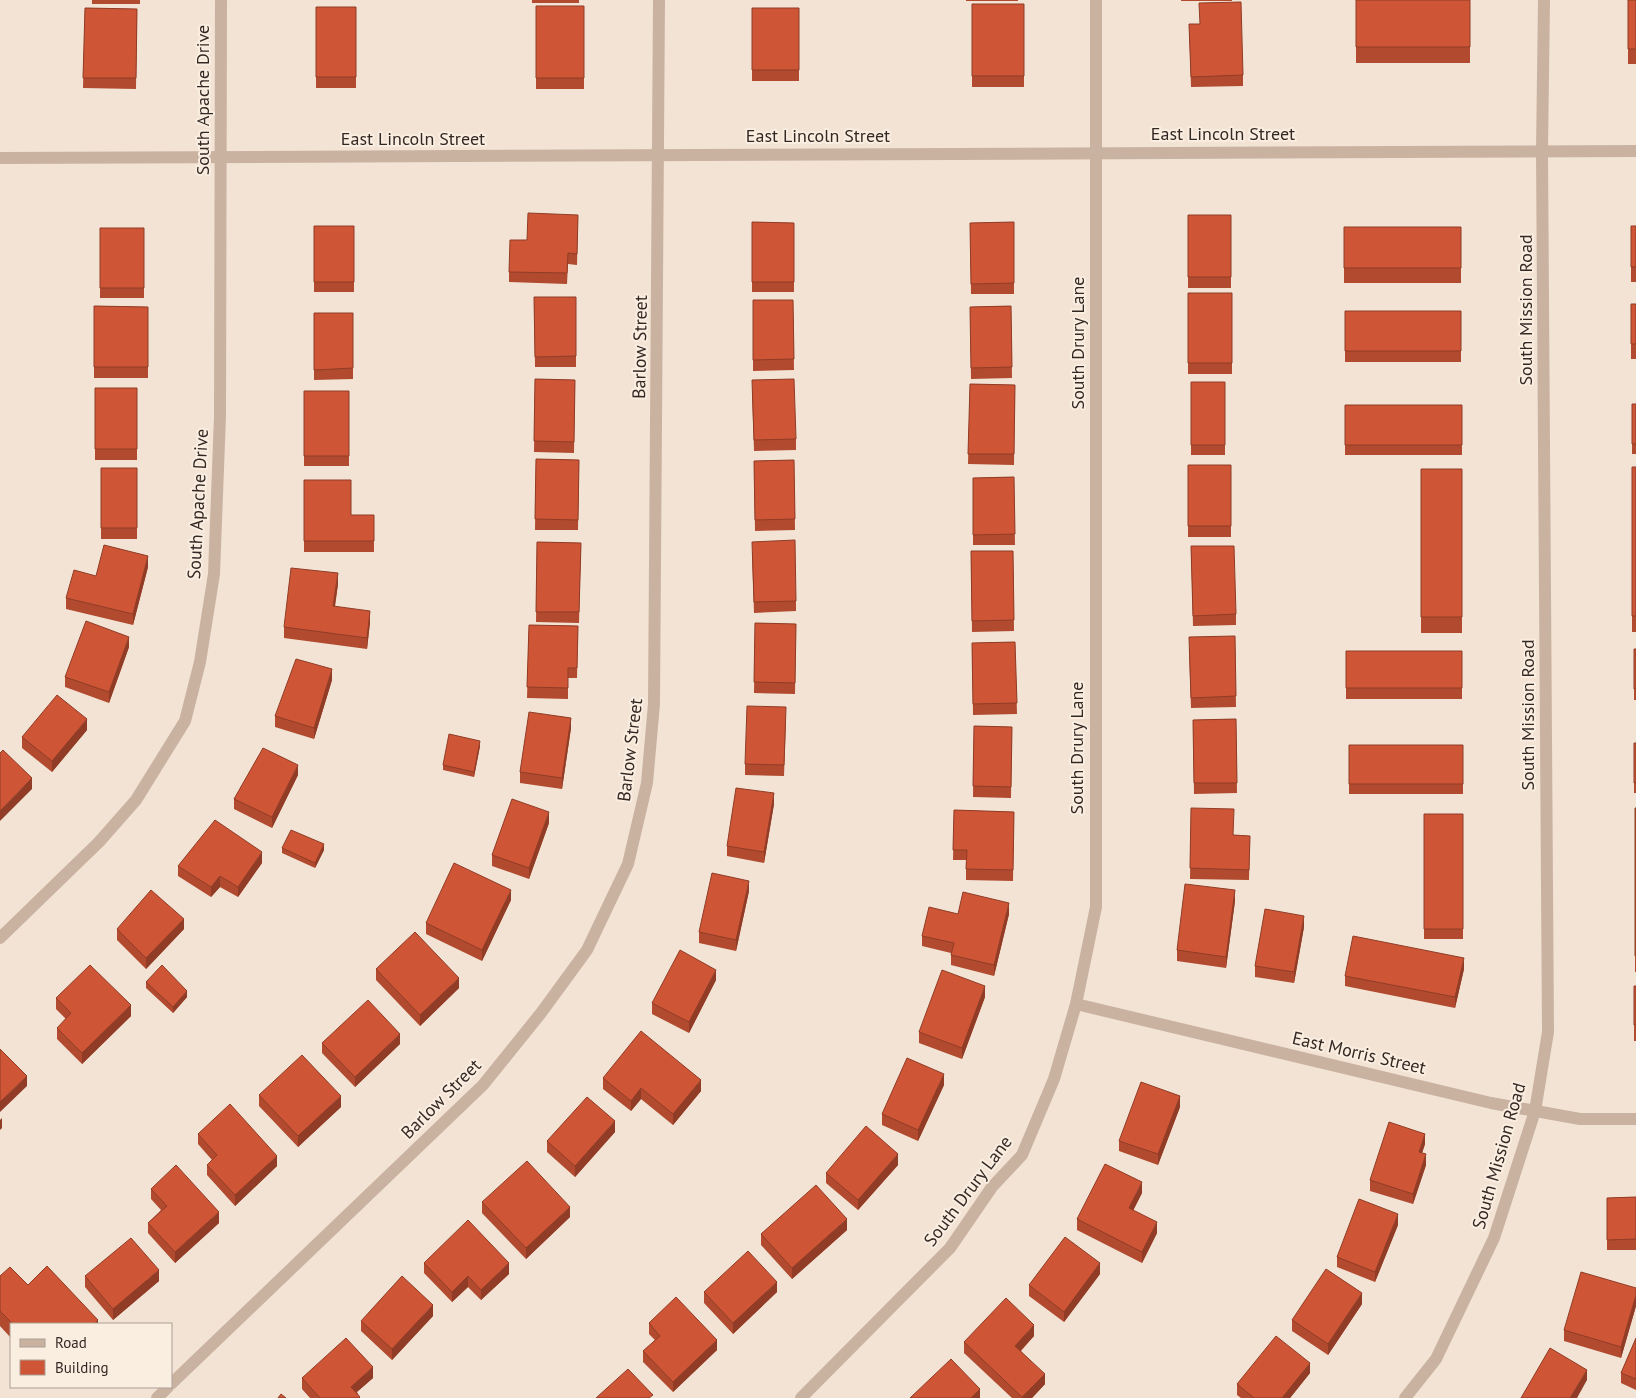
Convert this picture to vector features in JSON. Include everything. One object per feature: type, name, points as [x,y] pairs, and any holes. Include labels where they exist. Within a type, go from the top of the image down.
[{"type":"street","name":"South Apache Drive","points":[[0,938],[99,842],[136,800],[185,721],[200,662],[214,574],[220,416],[221,0]]},
{"type":"street","name":"Barlow Street","points":[[172,1383],[483,1085],[541,1013],[587,950],[628,864],[647,783],[654,704],[659,0]]},
{"type":"street","name":"South Drury Lane","points":[[801,1398],[950,1248],[992,1187],[1022,1155],[1054,1079],[1076,1004],[1096,907],[1096,0]]},
{"type":"street","name":"South Mission Road","points":[[1405,1398],[1436,1360],[1494,1238],[1535,1111],[1548,1032],[1542,151],[1544,0]]},
{"type":"street","name":"East Lincoln Street","points":[[0,158],[1636,151]]},
{"type":"street","name":"East Morris Street","points":[[1076,1004],[1481,1100],[1580,1119],[1636,1120]]},
{"type":"street","points":[[157,1398],[167,1388]]},
{"type":"building","points":[[1356,0],[1470,0],[1470,47],[1356,47]]},
{"type":"building","points":[[1628,0],[1636,0],[1636,49],[1628,49]]},
{"type":"building","points":[[1241,2],[1243,75],[1191,77],[1189,24],[1200,24],[1199,3]]},
{"type":"building","points":[[972,4],[1024,4],[1024,76],[972,76]]},
{"type":"building","points":[[536,6],[584,6],[584,78],[536,78]]},
{"type":"building","points":[[316,7],[356,7],[356,77],[316,77]]},
{"type":"building","points":[[85,8],[137,9],[136,78],[83,78]]},
{"type":"building","points":[[752,8],[799,8],[799,70],[752,70]]},
{"type":"building","points":[[528,213],[578,215],[577,254],[568,253],[567,273],[509,272],[510,240],[527,240]]},
{"type":"building","points":[[1188,215],[1231,215],[1231,277],[1188,277]]},
{"type":"building","points":[[752,222],[794,223],[794,282],[752,282]]},
{"type":"building","points":[[1014,222],[1014,283],[971,284],[970,223]]},
{"type":"building","points":[[314,226],[354,226],[354,282],[314,282]]},
{"type":"building","points":[[1631,226],[1636,226],[1636,267],[1631,267]]},
{"type":"building","points":[[1344,227],[1461,227],[1461,268],[1344,268]]},
{"type":"building","points":[[100,228],[144,228],[144,288],[100,288]]},
{"type":"building","points":[[1188,293],[1232,293],[1232,363],[1188,363]]},
{"type":"building","points":[[534,297],[576,297],[576,356],[535,357]]},
{"type":"building","points":[[753,300],[793,300],[794,359],[753,360]]},
{"type":"building","points":[[1631,304],[1636,304],[1636,344],[1631,344]]},
{"type":"building","points":[[94,306],[148,307],[148,367],[94,367]]},
{"type":"building","points":[[1011,306],[1012,367],[971,368],[970,307]]},
{"type":"building","points":[[1345,311],[1461,311],[1461,351],[1345,351]]},
{"type":"building","points":[[314,313],[353,313],[353,368],[314,370]]},
{"type":"building","points":[[535,379],[575,380],[574,442],[534,441]]},
{"type":"building","points":[[794,379],[796,439],[754,440],[752,380]]},
{"type":"building","points":[[1191,382],[1225,382],[1225,445],[1191,445]]},
{"type":"building","points":[[970,384],[1015,385],[1014,454],[968,454]]},
{"type":"building","points":[[95,388],[137,388],[137,449],[95,449]]},
{"type":"building","points":[[304,391],[349,391],[349,456],[304,456]]},
{"type":"building","points":[[1632,404],[1636,404],[1636,444],[1632,444]]},
{"type":"building","points":[[1345,405],[1462,405],[1462,445],[1345,445]]},
{"type":"building","points":[[536,459],[579,460],[578,520],[535,519]]},
{"type":"building","points":[[794,460],[795,519],[755,520],[754,461]]},
{"type":"building","points":[[1188,465],[1231,465],[1231,526],[1188,526]]},
{"type":"building","points":[[1632,467],[1636,467],[1636,616],[1632,616]]},
{"type":"building","points":[[101,468],[137,468],[137,528],[101,528]]},
{"type":"building","points":[[1421,469],[1462,469],[1462,617],[1421,617]]},
{"type":"building","points":[[1014,477],[1015,534],[973,535],[973,478]]},
{"type":"building","points":[[304,480],[351,480],[351,515],[374,515],[374,541],[304,541]]},
{"type":"building","points":[[795,540],[796,601],[754,602],[752,542]]},
{"type":"building","points":[[537,542],[581,543],[579,612],[536,612]]},
{"type":"building","points":[[104,545],[148,556],[133,614],[66,598],[74,570],[96,576]]},
{"type":"building","points":[[1191,546],[1234,546],[1236,614],[1193,616]]},
{"type":"building","points":[[971,551],[1013,551],[1014,620],[972,621]]},
{"type":"building","points":[[291,568],[338,573],[333,606],[370,611],[367,638],[284,627]]},
{"type":"building","points":[[86,621],[129,637],[109,692],[65,677]]},
{"type":"building","points":[[755,623],[796,624],[795,683],[754,682]]},
{"type":"building","points":[[529,625],[578,626],[577,668],[568,668],[568,688],[527,687]]},
{"type":"building","points":[[1235,636],[1236,696],[1191,698],[1189,637]]},
{"type":"building","points":[[1015,642],[1017,703],[973,704],[972,643]]},
{"type":"building","points":[[1634,649],[1636,649],[1636,689],[1634,689]]},
{"type":"building","points":[[1346,651],[1462,651],[1462,688],[1346,688]]},
{"type":"building","points":[[296,659],[332,669],[314,728],[275,716]]},
{"type":"building","points":[[57,695],[87,719],[52,761],[22,737]]},
{"type":"building","points":[[747,706],[786,707],[784,765],[745,764]]},
{"type":"building","points":[[529,712],[571,718],[562,778],[520,772]]},
{"type":"building","points":[[1236,719],[1237,783],[1194,783],[1193,720]]},
{"type":"building","points":[[974,726],[1012,727],[1011,787],[973,786]]},
{"type":"building","points":[[449,734],[480,741],[474,772],[443,765]]},
{"type":"building","points":[[1634,743],[1636,743],[1636,783],[1634,783]]},
{"type":"building","points":[[1349,745],[1463,745],[1463,784],[1349,784]]},
{"type":"building","points":[[263,748],[298,765],[272,817],[234,799]]},
{"type":"building","points":[[3,750],[32,778],[0,811],[0,753]]},
{"type":"building","points":[[736,788],[774,793],[764,852],[727,846]]},
{"type":"building","points":[[512,799],[549,812],[529,868],[492,855]]},
{"type":"building","points":[[1191,808],[1234,809],[1233,835],[1250,836],[1249,870],[1190,868]]},
{"type":"building","points":[[1636,808],[1636,956],[1635,956]]},
{"type":"building","points":[[954,810],[1014,812],[1013,870],[966,869],[967,850],[953,850]]},
{"type":"building","points":[[1424,814],[1463,814],[1463,929],[1424,929]]},
{"type":"building","points":[[215,820],[262,852],[238,887],[220,876],[211,887],[178,866]]},
{"type":"building","points":[[291,830],[324,844],[315,863],[282,848]]},
{"type":"building","points":[[454,863],[511,890],[482,950],[426,923]]},
{"type":"building","points":[[712,873],[749,881],[736,940],[699,932]]},
{"type":"building","points":[[1185,884],[1235,890],[1226,957],[1177,950]]},
{"type":"building","points":[[151,890],[184,919],[146,958],[117,929]]},
{"type":"building","points":[[963,892],[1009,903],[994,965],[951,955],[954,943],[922,936],[929,907],[958,914]]},
{"type":"building","points":[[1265,909],[1304,916],[1294,972],[1255,966]]},
{"type":"building","points":[[415,932],[459,978],[420,1015],[376,969]]},
{"type":"building","points":[[1353,936],[1464,958],[1455,997],[1345,976]]},
{"type":"building","points":[[680,950],[716,970],[689,1022],[652,1003]]},
{"type":"building","points":[[90,965],[131,1005],[82,1053],[57,1028],[71,1013],[56,998]]},
{"type":"building","points":[[162,965],[187,991],[173,1007],[146,982]]},
{"type":"building","points":[[942,970],[985,986],[962,1048],[919,1032]]},
{"type":"building","points":[[1634,986],[1636,986],[1636,1025],[1634,1025]]},
{"type":"building","points":[[368,1000],[400,1034],[355,1077],[322,1043]]},
{"type":"building","points":[[641,1031],[701,1080],[673,1114],[641,1088],[631,1101],[603,1078]]},
{"type":"building","points":[[0,1049],[27,1076],[0,1102]]},
{"type":"building","points":[[302,1055],[341,1096],[298,1136],[259,1095]]},
{"type":"building","points":[[907,1058],[944,1074],[918,1130],[882,1114]]},
{"type":"building","points":[[1141,1082],[1180,1096],[1158,1154],[1119,1141]]},
{"type":"building","points":[[587,1097],[615,1121],[575,1166],[547,1141]]},
{"type":"building","points":[[230,1104],[277,1156],[235,1195],[207,1165],[217,1155],[198,1134]]},
{"type":"building","points":[[1389,1122],[1425,1134],[1419,1152],[1426,1154],[1413,1194],[1370,1180]]},
{"type":"building","points":[[866,1126],[898,1154],[858,1200],[826,1173]]},
{"type":"building","points":[[527,1161],[570,1207],[526,1248],[482,1202]]},
{"type":"building","points":[[1105,1164],[1142,1182],[1129,1208],[1157,1222],[1142,1252],[1077,1219]]},
{"type":"building","points":[[176,1165],[219,1212],[175,1252],[148,1223],[167,1206],[151,1189]]},
{"type":"building","points":[[816,1185],[847,1219],[792,1268],[761,1234]]},
{"type":"building","points":[[1636,1197],[1636,1239],[1607,1240],[1607,1198]]},
{"type":"building","points":[[1359,1199],[1398,1214],[1375,1272],[1337,1257]]},
{"type":"building","points":[[468,1220],[509,1263],[481,1290],[468,1276],[452,1292],[424,1263]]},
{"type":"building","points":[[1065,1237],[1100,1263],[1064,1312],[1029,1285]]},
{"type":"building","points":[[131,1238],[159,1270],[113,1309],[85,1276]]},
{"type":"building","points":[[748,1251],[777,1282],[733,1323],[704,1292]]},
{"type":"building","points":[[47,1266],[98,1320],[95,1323],[12,1323],[0,1311],[0,1276],[10,1267],[28,1285]]},
{"type":"building","points":[[1326,1269],[1362,1293],[1328,1344],[1292,1320]]},
{"type":"building","points":[[1581,1272],[1636,1288],[1636,1295],[1621,1347],[1564,1330]]},
{"type":"building","points":[[402,1276],[433,1305],[392,1349],[361,1321]]},
{"type":"building","points":[[676,1297],[717,1340],[673,1382],[643,1351],[660,1336],[649,1323]]},
{"type":"building","points":[[1006,1298],[1034,1325],[1015,1346],[1045,1374],[1022,1397],[964,1342]]},
{"type":"building","points":[[1276,1336],[1310,1363],[1282,1398],[1254,1398],[1237,1384]]},
{"type":"building","points":[[346,1338],[373,1367],[351,1387],[360,1397],[320,1398],[302,1378]]},
{"type":"building","points":[[1636,1338],[1636,1379],[1621,1373]]},
{"type":"building","points":[[1550,1348],[1587,1370],[1570,1398],[1521,1398]]},
{"type":"building","points":[[951,1359],[980,1389],[971,1398],[910,1398]]},
{"type":"building","points":[[628,1369],[653,1395],[649,1398],[596,1398]]},
{"type":"building","points":[[281,1394],[286,1398],[278,1398]]}]
